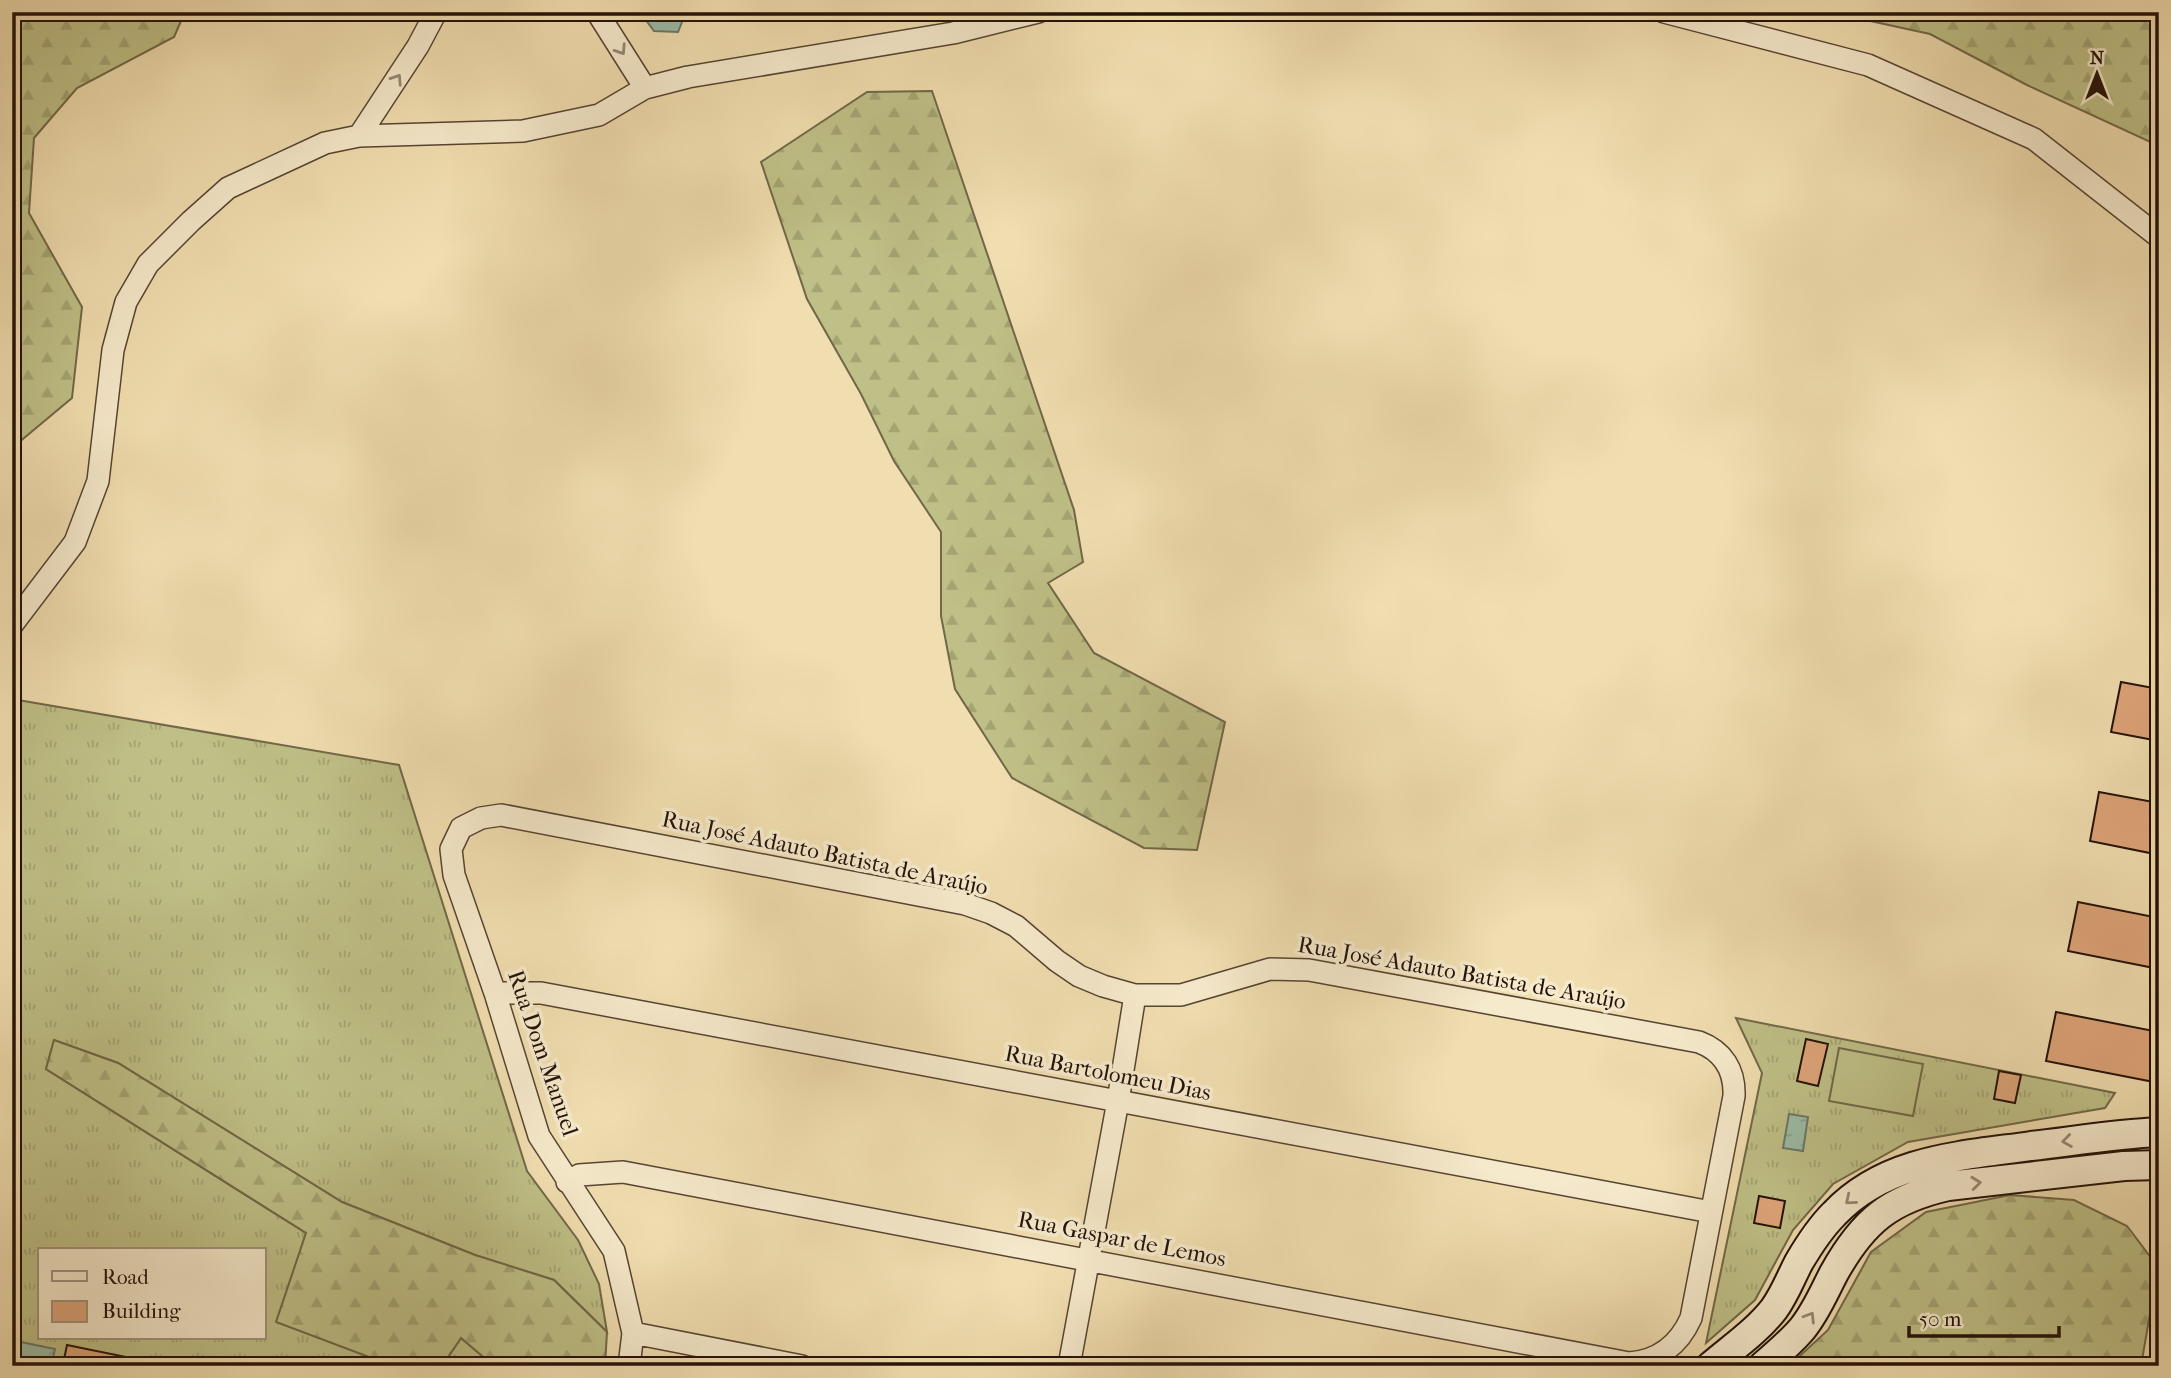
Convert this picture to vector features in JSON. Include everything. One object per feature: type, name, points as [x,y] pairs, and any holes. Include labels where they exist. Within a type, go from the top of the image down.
[{"type":"main road","points":[[1711,1366],[1774,1309],[1810,1245],[1835,1213],[1858,1192],[1885,1176],[1944,1158],[2123,1134],[2159,1132]]},
{"type":"main road","points":[[2123,1134],[2119,1149],[2124,1166]]},
{"type":"main road","points":[[1763,1366],[1803,1327],[1846,1253],[1861,1234],[1898,1201],[1923,1191],[1948,1186],[2124,1166],[2159,1165]]},
{"type":"street","points":[[359,136],[418,46],[436,12]]},
{"type":"street","points":[[597,12],[645,88]]},
{"type":"street","points":[[12,625],[75,542],[98,481],[113,350],[127,302],[148,264],[228,188],[325,143],[359,136],[523,131],[599,115],[645,88],[715,71],[953,33],[1038,12]]},
{"type":"street","points":[[1664,12],[1868,65],[2034,139],[2159,237]]},
{"type":"street","name":"Rua José Adauto Batista de Araújo","points":[[461,828],[481,818],[500,815],[965,904],[1016,926],[1057,961],[1079,975],[1103,986],[1135,995],[1181,995],[1270,969],[1309,970],[1699,1042],[1713,1048],[1729,1066],[1734,1080],[1734,1096],[1711,1212]]},
{"type":"street","name":"Rua Dom Manuel","points":[[461,828],[451,849],[454,875],[495,993],[539,1136],[614,1251],[633,1333],[629,1366]]},
{"type":"street","name":"Rua Bartolomeu Dias","points":[[495,993],[541,993],[1711,1212]]},
{"type":"street","points":[[1069,1366],[1090,1260],[1135,995]]},
{"type":"street","name":"Rua Gaspar de Lemos","points":[[567,1182],[579,1174],[623,1172],[1629,1363],[1649,1360],[1667,1350],[1681,1336],[1690,1318],[1711,1212]]},
{"type":"street","points":[[633,1333],[802,1366]]},
{"type":"green space","points":[[12,12],[185,12],[174,37],[77,88],[34,138],[29,213],[82,307],[72,398],[12,448]]},
{"type":"green space","points":[[1829,12],[2159,12],[2159,146],[2027,85],[1930,34]]},
{"type":"green space","points":[[932,91],[1074,510],[1083,562],[1048,583],[1094,653],[1225,722],[1197,850],[1144,848],[1012,778],[955,689],[941,616],[941,532],[894,461],[861,394],[807,299],[761,162],[867,92]]},
{"type":"green space","points":[[12,699],[399,765],[527,1171],[578,1240],[599,1284],[607,1332],[554,1280],[475,1255],[342,1202],[118,1063],[54,1040],[46,1069],[306,1233],[277,1322],[393,1366],[12,1366]]},
{"type":"green space","points":[[1736,1018],[2115,1093],[2105,1108],[1908,1142],[1833,1184],[1793,1230],[1755,1300],[1706,1343],[1762,1073]]},
{"type":"green space","points":[[54,1040],[118,1063],[342,1202],[475,1255],[554,1280],[607,1332],[605,1366],[494,1366],[461,1338],[442,1366],[393,1366],[276,1322],[306,1233],[46,1069]]},
{"type":"green space","points":[[1839,1048],[1923,1064],[1913,1116],[1829,1101]]},
{"type":"green space","points":[[2010,1195],[2074,1200],[2127,1226],[2158,1267],[2141,1366],[1789,1366],[1828,1330],[1871,1252],[1926,1212]]},
{"type":"green space","points":[[461,1338],[494,1366],[442,1366]]},
{"type":"water","points":[[640,12],[686,12],[678,32],[654,31]]},
{"type":"water","points":[[1789,1114],[1808,1117],[1803,1151],[1783,1148]]},
{"type":"water","points":[[21,1342],[55,1349],[51,1366],[16,1364]]},
{"type":"building","points":[[2121,682],[2159,689],[2159,741],[2111,732]]},
{"type":"building","points":[[2099,792],[2159,803],[2159,853],[2090,841]]},
{"type":"building","points":[[2078,902],[2159,918],[2159,969],[2068,951]]},
{"type":"building","points":[[2056,1012],[2159,1032],[2159,1083],[2046,1061]]},
{"type":"building","points":[[1806,1039],[1828,1044],[1818,1086],[1797,1081]]},
{"type":"building","points":[[1999,1071],[2021,1075],[2015,1103],[1994,1099]]},
{"type":"building","points":[[1759,1196],[1785,1201],[1780,1228],[1754,1223]]},
{"type":"building","points":[[67,1345],[131,1358],[131,1366],[63,1364]]},
{"type":"waterway","points":[[12,16],[14,12]]}]
